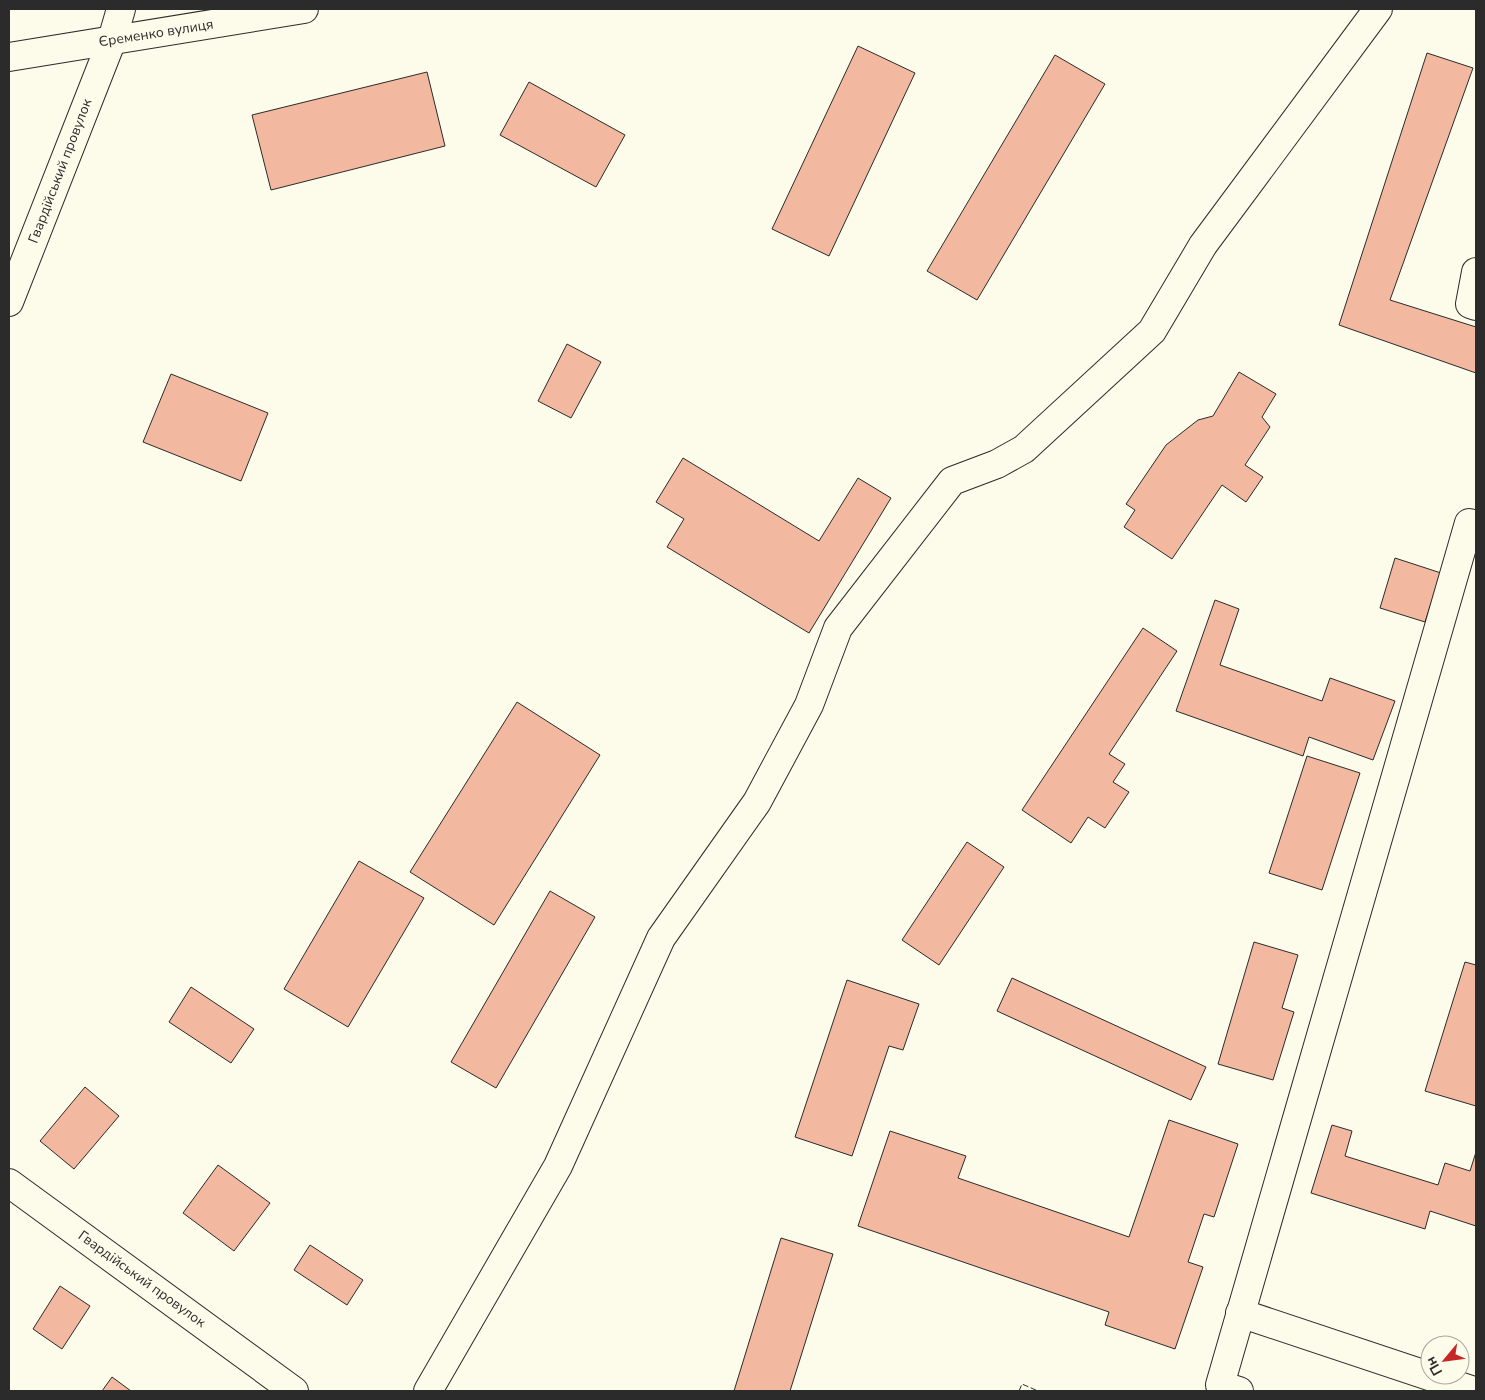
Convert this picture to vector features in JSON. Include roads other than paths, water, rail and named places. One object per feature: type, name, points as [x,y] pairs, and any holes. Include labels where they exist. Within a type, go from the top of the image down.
[{"type":"street","name":"Гвардійський провулок","points":[[9,302],[112,40],[121,9]]},
{"type":"street","name":"Єременко вулиця","points":[[9,57],[304,9]]},
{"type":"street","points":[[428,1391],[558,1166],[661,938],[757,802],[809,705],[838,628],[952,481],[996,464],[1024,449],[1152,331],[1204,245],[1378,9]]},
{"type":"street","points":[[1476,272],[1470,304],[1476,306]]},
{"type":"street","points":[[1239,1391],[1220,1385],[1469,522],[1476,525]]},
{"type":"street","name":"Гвардійський провулок","points":[[9,1183],[278,1386]]},
{"type":"street","points":[[1240,1313],[1474,1391]]}]
